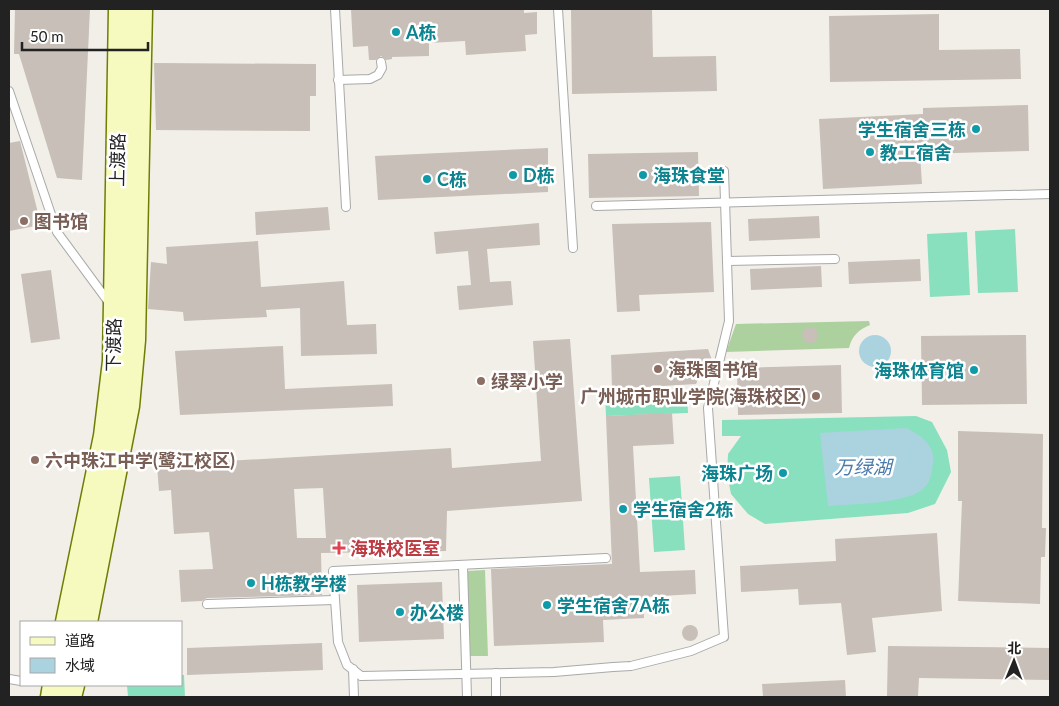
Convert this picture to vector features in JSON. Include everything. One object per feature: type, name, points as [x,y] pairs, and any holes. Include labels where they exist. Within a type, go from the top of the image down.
[{"type":"main road","name":"上渡路","points":[[120,9],[125,311]]},
{"type":"main road","name":"上渡路","points":[[125,311],[141,9]]},
{"type":"main road","name":"下渡路","points":[[67,621],[105,436],[114,361],[125,311]]},
{"type":"main road","name":"下渡路","points":[[86,621],[128,406],[133,362],[125,311]]},
{"type":"lane","points":[[335,9],[346,207]]},
{"type":"lane","points":[[558,9],[573,248]]},
{"type":"lane","points":[[338,80],[370,79],[378,76],[382,68],[381,62]]},
{"type":"lane","name":"下渡路","points":[[9,91],[57,232],[125,311]]},
{"type":"lane","points":[[606,558],[333,572],[338,642],[347,664],[361,676],[570,672],[631,666],[691,651],[724,637],[708,408],[730,321],[724,171]]},
{"type":"lane","points":[[596,206],[1050,194]]},
{"type":"lane","points":[[728,261],[835,258]]},
{"type":"lane","points":[[464,566],[467,697]]},
{"type":"lane","points":[[207,604],[334,600]]},
{"type":"lane","points":[[353,669],[354,697]]},
{"type":"lane","points":[[496,673],[496,697]]},
{"type":"green space","points":[[1015,229],[1018,292],[978,293],[975,231]]},
{"type":"green space","points":[[967,232],[970,295],[930,297],[927,234]]},
{"type":"green space","points":[[869,321],[870,325],[856,334],[849,348],[726,352],[736,324]]},
{"type":"green space","points":[[687,391],[688,413],[606,416],[605,393]]},
{"type":"green space","points":[[916,416],[932,422],[947,450],[951,472],[935,504],[908,513],[765,524],[748,514],[731,494],[727,474],[728,454],[741,436],[722,436],[722,420]]},
{"type":"green space","points":[[680,476],[685,550],[654,552],[649,478]]},
{"type":"green space","points":[[485,570],[488,656],[470,656],[467,571]]},
{"type":"green space","points":[[182,675],[184,675],[185,697],[128,697],[127,686],[182,686]]},
{"type":"water","points":[[875,335],[881,336],[886,340],[890,345],[890,357],[886,362],[881,366],[875,367],[869,366],[864,362],[860,357],[859,351],[860,345],[864,340],[869,336]]},
{"type":"water","name":"万绿湖","points":[[906,428],[926,441],[932,450],[932,472],[929,482],[925,487],[918,493],[894,500],[828,506],[820,433]]},
{"type":"building","points":[[15,9],[90,9],[82,180],[57,178],[19,54],[14,54]]},
{"type":"building","points":[[351,9],[524,9],[524,13],[537,12],[537,34],[525,35],[526,51],[466,55],[465,41],[429,43],[429,56],[392,57],[392,59],[386,60],[381,56],[376,60],[369,60],[368,46],[353,47]]},
{"type":"building","points":[[571,9],[652,9],[653,57],[716,56],[717,91],[572,94]]},
{"type":"building","points":[[939,14],[939,50],[1020,49],[1021,79],[830,82],[829,16]]},
{"type":"building","points":[[154,63],[316,64],[316,96],[310,96],[310,131],[156,130]]},
{"type":"building","points":[[1028,105],[1029,151],[920,154],[922,184],[823,189],[819,119],[923,114],[923,108]]},
{"type":"building","points":[[20,141],[41,225],[9,231],[9,143]]},
{"type":"building","points":[[548,148],[548,192],[378,200],[375,156]]},
{"type":"building","name":"海珠食堂","points":[[698,152],[699,196],[589,198],[588,154]]},
{"type":"building","points":[[328,207],[330,230],[256,235],[255,212]]},
{"type":"building","points":[[819,216],[820,238],[749,241],[748,219]]},
{"type":"building","points":[[711,222],[714,292],[639,295],[640,311],[617,312],[612,224]]},
{"type":"building","points":[[539,223],[540,245],[487,249],[490,282],[511,281],[513,305],[459,310],[457,286],[471,285],[468,251],[436,254],[434,232]]},
{"type":"building","points":[[258,241],[261,287],[344,281],[347,325],[376,324],[377,354],[301,356],[300,308],[266,310],[267,317],[184,321],[183,312],[148,309],[151,262],[167,264],[166,247]]},
{"type":"building","points":[[920,259],[921,281],[849,284],[848,262]]},
{"type":"building","points":[[821,266],[822,287],[751,290],[750,269]]},
{"type":"building","points":[[51,270],[60,339],[31,343],[21,274]]},
{"type":"building","points":[[807,327],[813,327],[818,332],[816,341],[807,343],[802,338],[802,332]]},
{"type":"building","name":"海珠体育馆","points":[[1026,335],[1027,404],[922,405],[921,336]]},
{"type":"building","points":[[570,339],[582,501],[447,511],[446,551],[321,553],[322,595],[207,598],[202,601],[181,602],[179,570],[213,569],[209,532],[174,534],[171,490],[159,491],[157,465],[451,448],[452,468],[541,461],[533,341]],"holes":[[[323,488],[326,538],[297,538],[294,489]]]},
{"type":"building","points":[[283,346],[285,389],[392,384],[393,406],[180,415],[175,351]]},
{"type":"building","name":"海珠图书馆","points":[[708,349],[713,363],[712,368],[703,369],[696,384],[612,389],[611,355]]},
{"type":"building","points":[[841,365],[842,413],[738,415],[737,368]]},
{"type":"building","points":[[672,413],[674,444],[633,446],[640,572],[695,570],[696,594],[643,597],[644,618],[603,620],[604,642],[494,646],[491,569],[612,564],[606,416]]},
{"type":"building","points":[[958,431],[1043,434],[1042,528],[1046,528],[1045,557],[1041,557],[1040,604],[958,601],[962,501],[958,501]]},
{"type":"building","points":[[937,533],[942,611],[872,618],[876,652],[847,655],[841,603],[799,605],[798,589],[741,592],[740,566],[836,561],[835,539]]},
{"type":"building","name":"办公楼","points":[[442,582],[444,639],[359,642],[357,585]]},
{"type":"building","points":[[687,625],[693,625],[698,630],[696,639],[687,641],[682,636],[682,630]]},
{"type":"building","points":[[322,643],[323,670],[187,675],[187,648]]},
{"type":"building","points":[[888,646],[1050,648],[1050,680],[919,678],[918,696],[887,696]]},
{"type":"building","points":[[845,680],[846,697],[763,697],[762,684]]},
{"type":"place","name":"A栋","points":[[396,32]]},
{"type":"place","name":"学生宿舍三栋","points":[[976,129]]},
{"type":"place","name":"教工宿舍","points":[[870,152]]},
{"type":"place","name":"D栋","points":[[513,175]]},
{"type":"place","name":"海珠食堂","points":[[643,175]]},
{"type":"place","name":"C栋","points":[[427,179]]},
{"type":"place","name":"图书馆","points":[[24,221]]},
{"type":"place","name":"海珠图书馆","points":[[658,369]]},
{"type":"place","name":"海珠体育馆","points":[[974,370]]},
{"type":"place","name":"绿翠小学","points":[[481,381]]},
{"type":"place","name":"广州城市职业学院(海珠校区)","points":[[816,396]]},
{"type":"place","name":"六中珠江中学(鹭江校区)","points":[[35,460]]},
{"type":"place","name":"海珠广场","points":[[783,473]]},
{"type":"place","name":"学生宿舍2栋","points":[[623,509]]},
{"type":"place","name":"海珠校医室","points":[[339,548]]},
{"type":"place","name":"H栋教学楼","points":[[251,583]]},
{"type":"place","name":"学生宿舍7A栋","points":[[547,605]]},
{"type":"place","name":"办公楼","points":[[400,612]]}]
